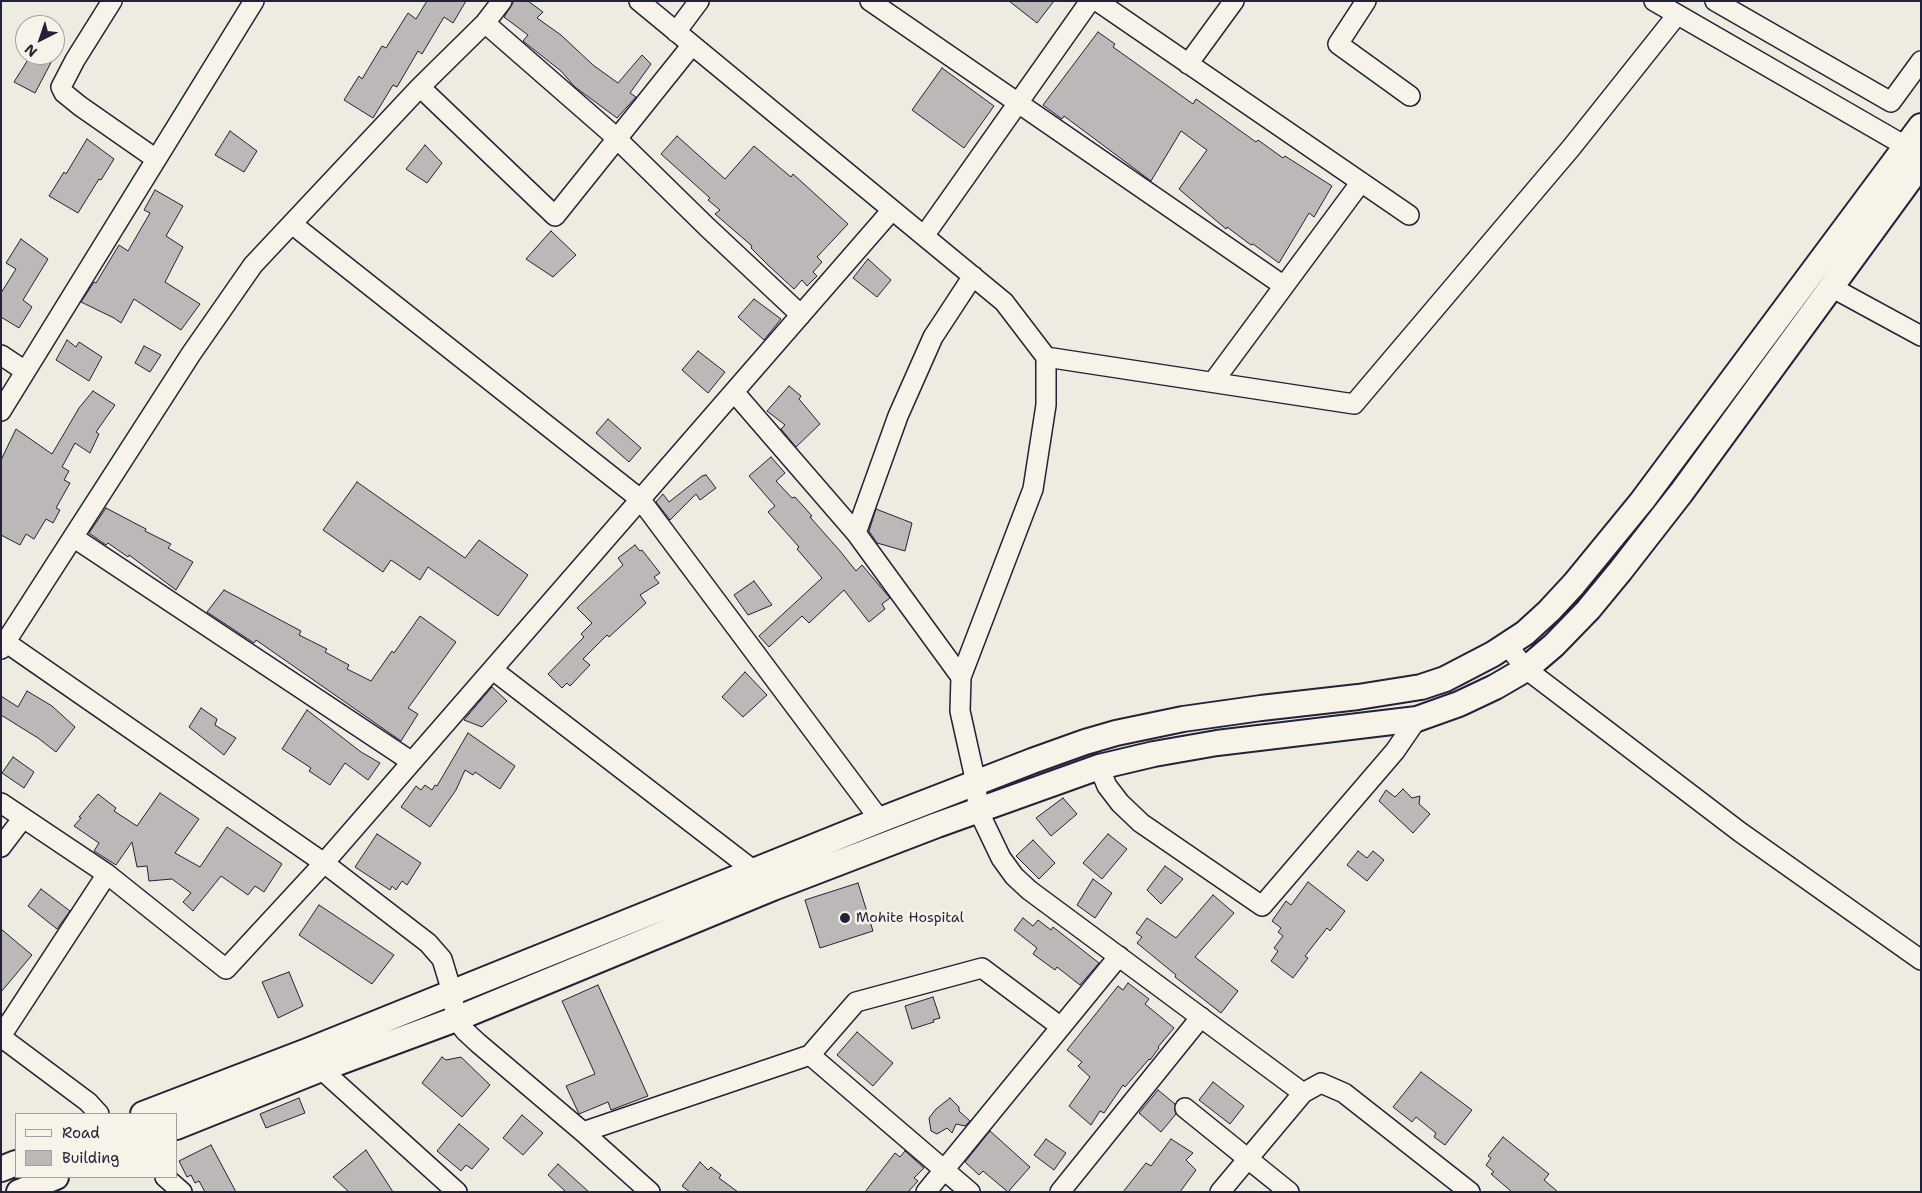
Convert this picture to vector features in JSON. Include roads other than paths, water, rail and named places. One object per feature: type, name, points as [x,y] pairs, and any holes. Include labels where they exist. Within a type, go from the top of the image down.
[{"type":"main road","points":[[178,1126],[321,1069],[456,1019],[773,888],[978,810],[1099,767],[1154,754],[1217,743],[1417,719],[1458,704],[1526,669],[1554,645],[1588,610],[1622,570],[1681,493],[1831,288],[1916,155],[1921,126]]},
{"type":"main road","points":[[147,1113],[307,1051],[753,870],[1032,761],[1116,733],[1184,719],[1421,687],[1445,679],[1494,654],[1525,633],[1574,584],[1916,155]]},
{"type":"main road","points":[[1,1169],[15,1163]]},
{"type":"main road","points":[[19,1192],[54,1178]]},
{"type":"street","points":[[112,1],[75,60],[62,86],[64,93],[80,106],[156,159]]},
{"type":"street","points":[[1,411],[254,1]]},
{"type":"street","points":[[502,1],[485,23],[420,87],[253,265],[190,354],[3,644],[324,863],[428,943],[442,959],[452,992],[456,1019],[478,1043],[650,1192]]},
{"type":"street","points":[[639,1],[1004,302],[1046,357],[1046,406],[1033,489],[961,677],[960,711],[976,783],[978,810],[1001,858],[1014,876],[1029,890],[1303,1093]]},
{"type":"street","points":[[676,32],[699,1]]},
{"type":"street","points":[[870,1],[1284,286]]},
{"type":"street","points":[[924,236],[1090,1]]},
{"type":"street","points":[[1097,1],[1409,215]]},
{"type":"street","points":[[1188,64],[1234,1]]},
{"type":"street","points":[[1366,1],[1338,44],[1410,96]]},
{"type":"street","points":[[1654,1],[1916,155]]},
{"type":"street","points":[[1715,1],[1891,102],[1921,61]]},
{"type":"street","points":[[1046,357],[1354,404],[1571,148],[1678,15]]},
{"type":"street","points":[[485,23],[617,139],[801,315]]},
{"type":"street","points":[[420,87],[555,216],[692,45]]},
{"type":"street","points":[[1213,382],[1361,182]]},
{"type":"street","points":[[1,803],[107,874],[226,969],[324,863],[892,210]]},
{"type":"street","points":[[292,224],[640,500],[880,820]]},
{"type":"street","points":[[856,533],[898,416],[933,337],[973,276]]},
{"type":"street","points":[[1831,288],[1921,336]]},
{"type":"street","points":[[1,355],[26,371]]},
{"type":"street","points":[[734,392],[856,533],[961,677]]},
{"type":"street","points":[[73,538],[412,762]]},
{"type":"street","points":[[1507,645],[1526,669],[1740,832],[1921,960]]},
{"type":"street","points":[[493,670],[753,870]]},
{"type":"street","points":[[1099,767],[1107,786],[1120,803],[1141,823],[1262,906],[1395,752],[1417,719]]},
{"type":"street","points":[[1,848],[23,818]]},
{"type":"street","points":[[98,1113],[88,1102],[1,1036],[107,874]]},
{"type":"street","points":[[926,1192],[1119,956]]},
{"type":"street","points":[[583,1132],[810,1055],[856,1002],[982,968],[1061,1027]]},
{"type":"street","points":[[1060,1192],[1201,1018]]},
{"type":"street","points":[[810,1055],[970,1192]]},
{"type":"street","points":[[321,1069],[446,1188]]},
{"type":"street","points":[[1220,1192],[1303,1093],[1321,1083],[1344,1094],[1470,1192]]},
{"type":"street","points":[[1185,1108],[1289,1192]]},
{"type":"street","points":[[56,1178],[62,1192]]},
{"type":"street","points":[[165,1178],[182,1192]]},
{"type":"place","name":"Mohite Hospital","points":[[845,918]]}]
